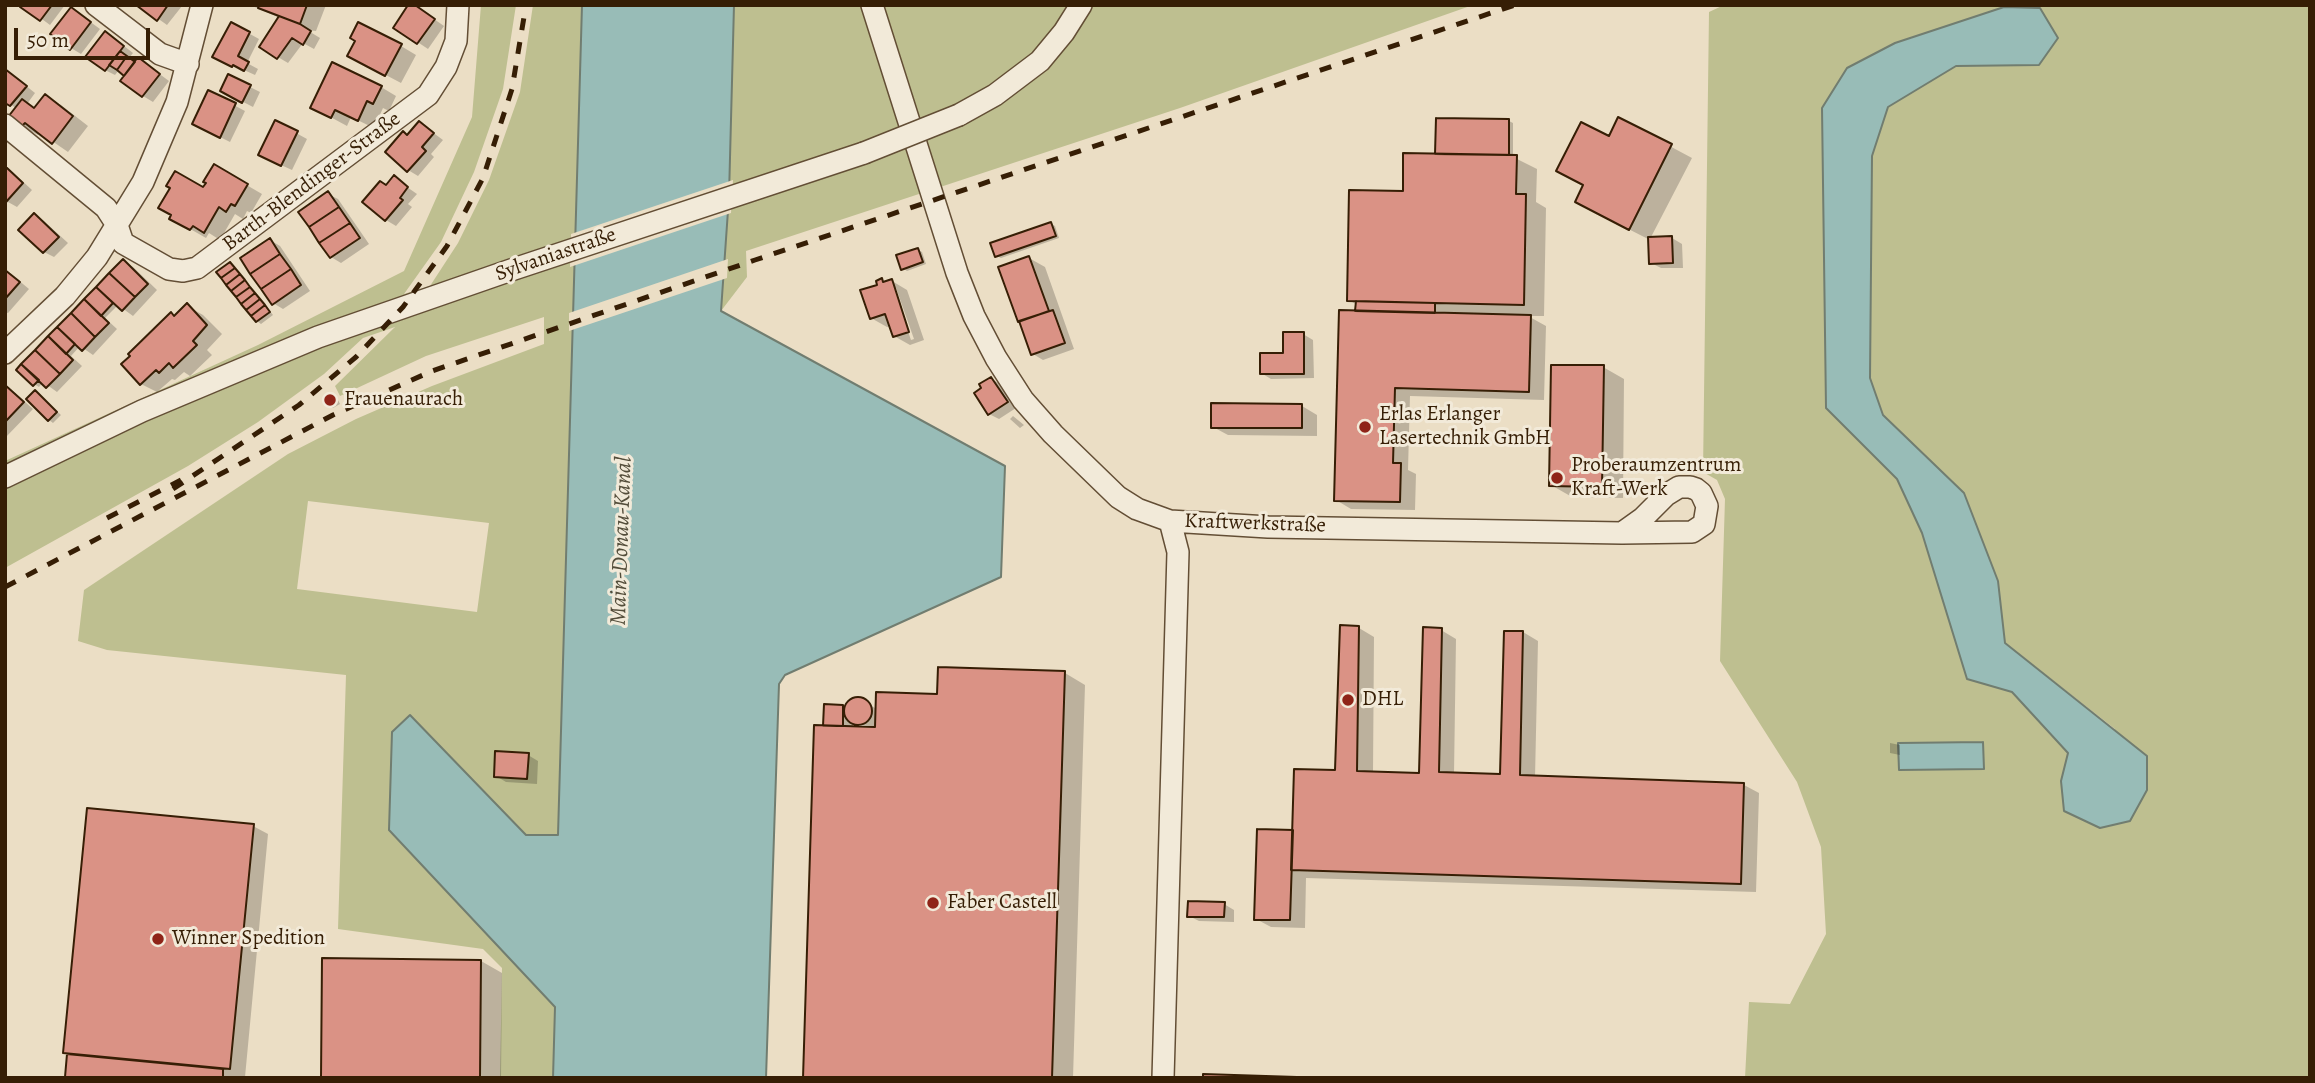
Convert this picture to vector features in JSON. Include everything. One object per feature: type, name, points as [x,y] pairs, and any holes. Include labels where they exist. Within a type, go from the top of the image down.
[{"type":"street","points":[[96,5],[160,54],[188,64]]},
{"type":"street","points":[[8,347],[65,296],[97,257],[143,181],[177,102],[202,5]]},
{"type":"street","name":"Barth-Blendinger-Straße","points":[[5,125],[106,208],[117,225],[123,243],[170,269],[183,271],[197,268],[428,95],[446,66],[456,41],[458,5]]},
{"type":"street","name":"Kraftwerkstraße","points":[[872,5],[957,273],[974,316],[996,358],[1023,400],[1118,497],[1137,509],[1170,521],[1268,527],[1622,533]]},
{"type":"street","name":"Sylvaniastraße","points":[[5,477],[142,411],[318,337],[864,153],[959,114],[995,95],[1040,61],[1064,32],[1081,5]]},
{"type":"street","points":[[1163,1078],[1178,552],[1170,521]]},
{"type":"green space","points":[[481,5],[516,5],[503,89],[474,172],[441,242],[404,294],[430,286],[458,243],[489,180],[520,92],[533,5],[582,5],[558,836],[526,835],[410,715],[392,732],[389,830],[555,1007],[553,1078],[500,1078],[502,968],[483,949],[338,929],[346,675],[107,650],[78,641],[84,590],[288,454],[356,419],[432,386],[544,344],[544,317],[426,356],[340,396],[335,386],[395,327],[363,338],[324,374],[258,422],[188,466],[5,568],[5,461],[258,345],[404,271],[472,117]],"holes":[[[308,501],[489,523],[477,612],[297,589]]]},
{"type":"green space","points":[[734,5],[1473,5],[1180,108],[746,251],[747,277],[721,311],[729,196]]},
{"type":"green space","points":[[1724,5],[2310,5],[2310,1078],[1745,1078],[1749,1002],[1790,1004],[1826,934],[1821,847],[1797,782],[1720,661],[1725,499],[1717,480],[1703,472],[1709,12]],"holes":[[[2058,38],[2039,65],[1955,66],[1888,107],[1872,156],[1870,378],[1883,415],[1964,493],[1998,581],[2005,643],[2115,729],[2061,781],[2069,753],[2012,692],[1967,679],[1922,533],[1897,479],[1826,408],[1847,68]]]},
{"type":"water","name":"Main-Donau-Kanal","points":[[582,5],[734,5],[729,196],[721,311],[1005,466],[1001,577],[785,675],[779,684],[766,1078],[553,1078],[555,1007],[389,830],[392,732],[410,715],[526,835],[558,835]]},
{"type":"water","points":[[2004,7],[2040,8],[2058,38],[2039,65],[1956,66],[1888,107],[1872,156],[1870,378],[1883,415],[1964,493],[1998,581],[2005,643],[2147,756],[2147,790],[2130,821],[2100,828],[2064,811],[2061,781],[2068,753],[2012,692],[1967,679],[1922,533],[1897,479],[1826,408],[1822,108],[1847,68],[1895,43]]},
{"type":"water","points":[[1983,742],[1984,769],[1899,770],[1898,743]]},
{"type":"pier","points":[[733,180],[731,213],[570,267],[571,234]]},
{"type":"pier","points":[[728,259],[727,278],[569,331],[569,313]]},
{"type":"building","points":[[52,5],[40,21],[20,7]]},
{"type":"building","points":[[136,5],[168,5],[157,21]]},
{"type":"building","points":[[259,5],[307,5],[300,24],[258,8]]},
{"type":"building","points":[[408,5],[415,5],[435,19],[417,44],[393,28]]},
{"type":"building","points":[[71,7],[91,22],[70,50],[50,34]]},
{"type":"building","points":[[279,16],[311,31],[303,45],[292,38],[277,59],[259,47]]},
{"type":"building","points":[[231,22],[250,32],[238,56],[249,62],[244,71],[212,57]]},
{"type":"building","points":[[358,22],[402,44],[385,76],[347,56],[355,41],[350,38]]},
{"type":"building","points":[[105,31],[124,46],[105,71],[85,57]]},
{"type":"building","points":[[120,51],[127,56],[117,70],[109,65]]},
{"type":"building","points":[[127,56],[135,62],[124,76],[117,70]]},
{"type":"building","points":[[138,57],[160,74],[142,97],[120,81]]},
{"type":"building","points":[[332,62],[382,86],[373,104],[367,101],[358,121],[335,110],[331,118],[310,108]]},
{"type":"building","points":[[5,69],[27,86],[10,106],[5,103]]},
{"type":"building","points":[[228,74],[251,85],[242,103],[220,91]]},
{"type":"building","points":[[208,90],[236,103],[220,138],[192,124]]},
{"type":"building","points":[[45,94],[73,116],[52,144],[25,123],[21,127],[8,117],[22,99],[34,108]]},
{"type":"building","points":[[1618,117],[1672,144],[1629,230],[1575,202],[1583,185],[1556,171],[1581,122],[1609,136]]},
{"type":"building","points":[[1436,118],[1509,119],[1509,155],[1435,154]]},
{"type":"building","points":[[275,120],[298,131],[281,166],[258,155]]},
{"type":"building","points":[[419,121],[434,133],[422,147],[426,151],[407,172],[385,152],[403,131],[407,135]]},
{"type":"building","points":[[1403,153],[1517,155],[1516,194],[1526,194],[1524,305],[1347,301],[1349,190],[1403,191]]},
{"type":"building","points":[[214,164],[248,184],[235,206],[231,204],[226,212],[219,207],[204,233],[193,226],[190,230],[169,219],[171,215],[158,208],[170,188],[166,186],[175,171],[203,187],[206,183],[203,182]]},
{"type":"building","points":[[7,168],[23,183],[6,202],[5,170]]},
{"type":"building","points":[[394,175],[408,187],[400,198],[403,200],[385,221],[362,202],[380,181],[386,185]]},
{"type":"building","points":[[328,191],[339,207],[309,227],[298,212]]},
{"type":"building","points":[[339,207],[350,223],[319,243],[309,227]]},
{"type":"building","points":[[34,213],[59,237],[43,253],[18,230]]},
{"type":"building","points":[[1051,222],[1056,236],[995,257],[990,243]]},
{"type":"building","points":[[350,223],[360,238],[330,258],[319,243]]},
{"type":"building","points":[[1672,236],[1673,263],[1649,264],[1648,237]]},
{"type":"building","points":[[270,238],[280,254],[250,274],[240,258]]},
{"type":"building","points":[[918,248],[923,262],[901,270],[896,255]]},
{"type":"building","points":[[280,254],[291,269],[261,289],[250,274]]},
{"type":"building","points":[[1029,256],[1049,311],[1018,322],[998,267]]},
{"type":"building","points":[[123,259],[148,284],[135,297],[109,273]]},
{"type":"building","points":[[230,262],[235,268],[221,278],[216,272]]},
{"type":"building","points":[[235,268],[240,274],[226,285],[221,278]]},
{"type":"building","points":[[291,269],[301,285],[272,305],[261,289]]},
{"type":"building","points":[[5,270],[20,282],[5,299]]},
{"type":"building","points":[[109,273],[135,297],[122,311],[96,287]]},
{"type":"building","points":[[240,274],[245,280],[231,291],[226,285]]},
{"type":"building","points":[[882,278],[883,282],[892,279],[909,332],[893,337],[885,314],[870,319],[860,290],[877,285],[876,281]]},
{"type":"building","points":[[245,280],[250,287],[236,297],[231,291]]},
{"type":"building","points":[[96,287],[113,303],[101,316],[84,299]]},
{"type":"building","points":[[250,287],[255,293],[241,304],[236,297]]},
{"type":"building","points":[[255,293],[260,299],[246,310],[241,304]]},
{"type":"building","points":[[84,299],[109,323],[95,337],[71,313]]},
{"type":"building","points":[[260,299],[265,305],[251,316],[246,310]]},
{"type":"building","points":[[1356,301],[1435,303],[1435,313],[1355,311]]},
{"type":"building","points":[[187,303],[207,325],[193,341],[197,345],[173,368],[169,363],[159,373],[156,370],[140,385],[121,364],[171,312],[174,316]]},
{"type":"building","points":[[265,305],[270,312],[256,322],[251,316]]},
{"type":"building","points":[[1053,310],[1065,343],[1031,355],[1019,321]]},
{"type":"building","name":"Erlas Erlanger Lasertechnik GmbH","points":[[1339,310],[1531,315],[1529,392],[1395,388],[1393,463],[1401,463],[1400,502],[1334,501]]},
{"type":"building","points":[[71,313],[95,337],[82,351],[57,327]]},
{"type":"building","points":[[57,327],[75,344],[66,354],[48,336]]},
{"type":"building","points":[[1283,332],[1304,332],[1304,374],[1260,374],[1260,353],[1283,353]]},
{"type":"building","points":[[48,336],[73,360],[60,374],[35,350]]},
{"type":"building","points":[[35,350],[60,374],[46,388],[21,364]]},
{"type":"building","points":[[21,364],[39,380],[33,386],[16,370]]},
{"type":"building","points":[[1551,365],[1604,365],[1602,487],[1549,486]]},
{"type":"building","points":[[991,377],[1008,402],[988,415],[974,393],[981,388],[979,384]]},
{"type":"building","points":[[5,385],[24,402],[5,422]]},
{"type":"building","points":[[35,390],[57,412],[48,421],[26,399]]},
{"type":"building","points":[[1211,403],[1302,404],[1302,428],[1211,428]]},
{"type":"building","name":"DHL","points":[[1340,625],[1359,626],[1357,771],[1419,773],[1423,627],[1442,628],[1439,772],[1500,774],[1504,631],[1523,631],[1520,775],[1744,783],[1741,884],[1291,870],[1294,769],[1335,770]]},
{"type":"building","name":"Faber Castell","points":[[938,667],[1065,671],[1052,1078],[803,1078],[814,725],[875,727],[876,692],[937,694]]},
{"type":"building","points":[[858,697],[868,701],[872,711],[868,721],[858,725],[848,721],[844,711],[848,701]]},
{"type":"building","points":[[824,704],[843,705],[843,726],[823,726]]},
{"type":"building","points":[[495,751],[529,753],[527,779],[494,777]]},
{"type":"building","name":"Winner Spedition","points":[[87,808],[254,824],[230,1069],[63,1053]]},
{"type":"building","points":[[1257,829],[1293,830],[1290,920],[1254,920]]},
{"type":"building","points":[[1188,901],[1225,902],[1224,917],[1187,917]]},
{"type":"building","points":[[322,958],[481,960],[480,1078],[321,1078]]},
{"type":"building","points":[[67,1054],[223,1069],[223,1078],[65,1077]]},
{"type":"building","points":[[1203,1074],[1328,1078],[1203,1078]]},
{"type":"railway","points":[[173,489],[299,405],[356,357],[403,307],[447,246],[483,178],[512,89],[526,5]]},
{"type":"railway","points":[[5,587],[333,415],[432,371],[1515,5]]},
{"type":"railway","points":[[107,518],[181,480]]},
{"type":"place","name":"Frauenaurach","points":[[330,400]]},
{"type":"place","name":"Erlas Erlanger Lasertechnik GmbH","points":[[1365,427]]},
{"type":"place","name":"Proberaumzentrum Kraft-Werk","points":[[1557,478]]},
{"type":"place","name":"DHL","points":[[1348,700]]},
{"type":"place","name":"Faber Castell","points":[[933,903]]},
{"type":"place","name":"Winner Spedition","points":[[158,939]]}]
